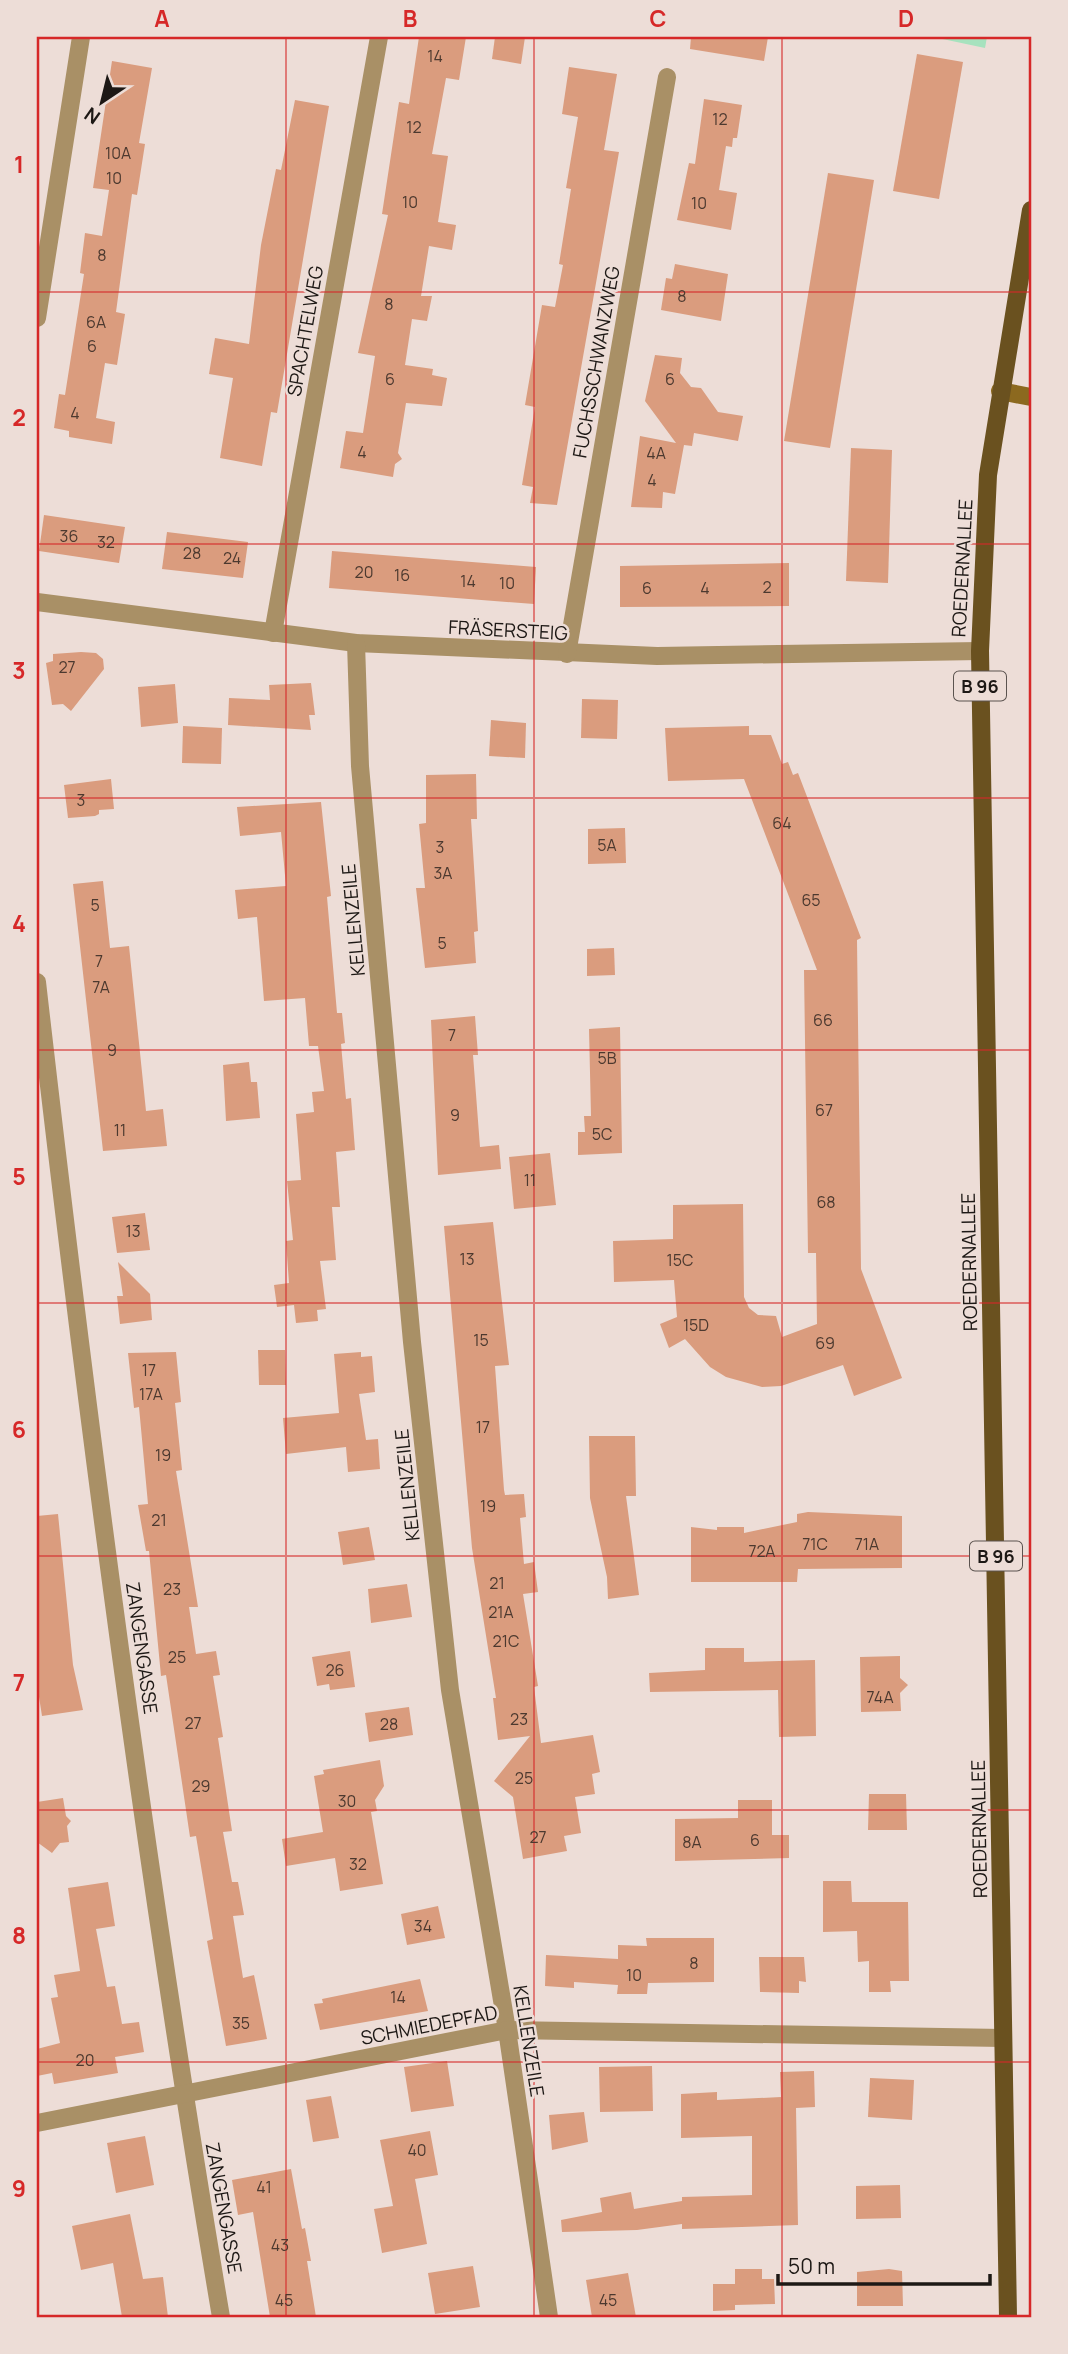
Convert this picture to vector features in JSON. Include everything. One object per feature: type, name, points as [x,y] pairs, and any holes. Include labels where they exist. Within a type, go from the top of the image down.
[{"type":"main road","name":"ROEDERNALLEE","points":[[1008,2317],[980,651],[988,475],[1031,210]]},
{"type":"street","points":[[37,318],[81,37]]},
{"type":"street","name":"SPACHTELWEG","points":[[273,633],[379,37]]},
{"type":"street","name":"FUCHSSCHWANZWEG","points":[[567,654],[667,77]]},
{"type":"street","points":[[1000,391],[1031,397]]},
{"type":"street","name":"FRÄSERSTEIG","points":[[37,602],[356,643],[567,654],[657,656],[980,651]]},
{"type":"street","name":"KELLENZEILE","points":[[356,643],[360,766],[412,1342],[447,1663],[507,2030],[549,2317]]},
{"type":"street","name":"ZANGENGASSE","points":[[37,982],[80,1356],[183,2096],[221,2317]]},
{"type":"street","name":"SCHMIEDEPFAD","points":[[37,2123],[507,2030],[1003,2038]]},
{"type":"green space","points":[[933,37],[987,37],[985,48]]},
{"type":"building","points":[[419,37],[466,37],[459,80],[446,78],[432,154],[448,156],[438,222],[456,225],[452,250],[429,246],[421,296],[432,296],[427,321],[412,319],[405,365],[433,369],[432,375],[447,378],[442,406],[406,403],[398,453],[402,459],[395,464],[393,477],[340,468],[346,431],[363,433],[375,356],[358,353],[388,215],[382,214],[399,102],[409,104]]},
{"type":"building","points":[[495,37],[525,37],[521,64],[492,59]]},
{"type":"building","points":[[691,37],[768,37],[764,61],[690,49]]},
{"type":"building","points":[[917,54],[963,62],[939,199],[893,191]]},
{"type":"building","points":[[112,61],[152,68],[139,143],[145,144],[137,195],[132,194],[116,312],[125,314],[117,365],[105,363],[96,418],[115,422],[112,444],[69,437],[69,431],[54,428],[59,394],[65,395],[84,274],[80,273],[85,233],[102,236],[109,190],[93,188]]},
{"type":"building","points":[[569,67],[617,74],[604,150],[619,152],[557,505],[530,503],[533,487],[522,485],[535,407],[525,405],[542,305],[555,307],[563,265],[559,264],[571,189],[566,188],[578,117],[562,114]]},
{"type":"building","points":[[704,99],[742,105],[737,138],[733,138],[732,147],[726,146],[719,190],[737,193],[731,230],[677,220],[689,163],[695,164]]},
{"type":"building","points":[[295,100],[329,106],[277,413],[271,412],[262,466],[220,458],[233,378],[209,374],[215,338],[249,344],[261,245],[276,169],[281,170]]},
{"type":"building","points":[[828,173],[874,180],[830,448],[784,441]]},
{"type":"building","points":[[675,264],[728,274],[721,321],[661,310],[666,278],[672,279]]},
{"type":"building","points":[[655,355],[682,358],[680,373],[691,387],[701,388],[718,412],[743,416],[738,441],[694,433],[692,446],[684,445],[675,494],[663,492],[662,508],[631,507],[640,436],[676,443],[645,401]]},
{"type":"building","points":[[851,448],[892,450],[888,583],[846,581]]},
{"type":"building","points":[[44,515],[125,527],[119,563],[39,551]]},
{"type":"building","points":[[167,532],[248,542],[243,578],[162,569]]},
{"type":"building","points":[[332,551],[536,567],[534,604],[329,588]]},
{"type":"building","points":[[789,563],[789,606],[620,607],[620,566]]},
{"type":"building","points":[[96,653],[103,659],[104,669],[71,711],[63,704],[52,705],[46,663],[53,661],[53,654]]},
{"type":"building","points":[[311,683],[315,715],[309,715],[311,730],[228,725],[229,698],[270,700],[269,685]]},
{"type":"building","points":[[175,684],[178,723],[141,727],[138,687]]},
{"type":"building","points":[[582,699],[618,700],[617,739],[581,738]]},
{"type":"building","points":[[491,720],[526,723],[525,758],[489,756]]},
{"type":"building","points":[[183,726],[222,728],[221,764],[182,763]]},
{"type":"building","points":[[749,726],[749,735],[771,735],[782,764],[788,762],[793,775],[798,773],[861,938],[857,940],[861,1269],[902,1378],[854,1396],[843,1365],[781,1386],[762,1387],[726,1377],[710,1367],[685,1339],[669,1348],[660,1324],[677,1317],[674,1280],[614,1282],[613,1241],[673,1239],[673,1205],[743,1204],[744,1297],[749,1308],[758,1315],[776,1316],[782,1337],[817,1324],[816,1253],[808,1253],[804,970],[817,970],[744,779],[668,781],[665,728]]},
{"type":"building","points":[[476,774],[477,819],[471,819],[478,931],[474,932],[476,963],[425,968],[416,888],[425,888],[419,824],[426,823],[426,775]]},
{"type":"building","points":[[111,779],[114,809],[99,810],[99,814],[95,816],[68,818],[64,785]]},
{"type":"building","points":[[321,802],[331,896],[327,897],[337,1013],[342,1013],[345,1043],[341,1044],[346,1099],[351,1098],[355,1150],[336,1152],[340,1207],[332,1207],[336,1260],[320,1261],[326,1309],[317,1310],[318,1321],[296,1323],[294,1305],[277,1307],[274,1285],[289,1283],[286,1241],[293,1240],[287,1181],[301,1180],[296,1114],[314,1112],[312,1092],[324,1091],[318,1046],[309,1046],[305,998],[264,1001],[257,917],[238,919],[235,890],[286,886],[281,832],[240,836],[237,807]]},
{"type":"building","points":[[625,828],[626,863],[588,864],[588,829]]},
{"type":"building","points":[[103,881],[110,948],[129,946],[146,1111],[163,1109],[167,1146],[103,1151],[73,884]]},
{"type":"building","points":[[614,948],[615,975],[587,976],[587,949]]},
{"type":"building","points":[[475,1016],[478,1055],[473,1055],[480,1147],[499,1145],[501,1169],[438,1175],[431,1020]]},
{"type":"building","points":[[620,1027],[622,1153],[578,1155],[578,1132],[585,1132],[584,1116],[591,1116],[589,1029]]},
{"type":"building","points":[[249,1062],[251,1082],[257,1082],[260,1118],[226,1121],[223,1065]]},
{"type":"building","points":[[550,1153],[556,1205],[514,1209],[509,1157]]},
{"type":"building","points":[[145,1213],[150,1250],[117,1253],[112,1217]]},
{"type":"building","points":[[493,1222],[509,1365],[495,1366],[504,1490],[505,1495],[524,1494],[526,1517],[520,1518],[524,1564],[534,1562],[538,1592],[523,1594],[538,1686],[534,1687],[541,1743],[593,1735],[600,1772],[592,1774],[595,1794],[575,1797],[581,1833],[564,1836],[567,1851],[523,1859],[513,1797],[494,1781],[530,1736],[498,1740],[493,1698],[496,1698],[472,1548],[444,1226]]},
{"type":"building","points":[[118,1262],[150,1294],[152,1320],[120,1324],[117,1296],[123,1296]]},
{"type":"building","points":[[258,1350],[285,1350],[286,1385],[259,1385]]},
{"type":"building","points":[[176,1352],[181,1402],[175,1403],[182,1470],[176,1471],[198,1607],[189,1607],[196,1654],[216,1651],[220,1675],[213,1676],[223,1737],[218,1738],[232,1831],[223,1832],[232,1882],[238,1882],[244,1915],[233,1916],[243,1978],[254,1975],[267,2039],[226,2046],[207,1941],[213,1939],[196,1836],[190,1837],[166,1675],[161,1676],[149,1551],[146,1551],[138,1505],[148,1504],[139,1407],[134,1408],[128,1353]]},
{"type":"building","points":[[361,1352],[361,1357],[372,1356],[375,1392],[359,1394],[366,1440],[378,1439],[380,1469],[348,1472],[346,1447],[286,1454],[283,1418],[339,1413],[334,1354]]},
{"type":"building","points":[[589,1436],[635,1436],[636,1496],[626,1496],[639,1595],[608,1599],[607,1577],[590,1498]]},
{"type":"building","points":[[808,1512],[902,1516],[902,1568],[798,1569],[797,1582],[691,1582],[691,1527],[717,1530],[717,1527],[744,1527],[744,1533],[797,1522],[797,1514]]},
{"type":"building","points":[[58,1514],[73,1665],[83,1710],[42,1716],[37,1684],[37,1516]]},
{"type":"building","points":[[369,1527],[375,1560],[343,1565],[338,1532]]},
{"type":"building","points":[[407,1584],[412,1617],[371,1623],[368,1589]]},
{"type":"building","points":[[705,1648],[744,1648],[744,1662],[815,1660],[816,1736],[779,1737],[778,1690],[650,1692],[649,1673],[705,1670]]},
{"type":"building","points":[[350,1651],[355,1687],[330,1690],[329,1684],[317,1686],[312,1657]]},
{"type":"building","points":[[900,1656],[900,1678],[908,1685],[900,1693],[901,1711],[861,1712],[860,1657]]},
{"type":"building","points":[[409,1707],[413,1735],[369,1742],[365,1713]]},
{"type":"building","points":[[380,1760],[384,1786],[375,1800],[377,1811],[371,1812],[383,1884],[340,1891],[335,1858],[286,1866],[282,1839],[323,1832],[314,1776],[324,1774],[323,1770]]},
{"type":"building","points":[[869,1794],[906,1794],[907,1830],[868,1830]]},
{"type":"building","points":[[63,1798],[66,1816],[71,1821],[67,1826],[69,1842],[60,1843],[52,1853],[37,1842],[37,1802]]},
{"type":"building","points":[[738,1800],[772,1800],[772,1835],[789,1835],[789,1858],[675,1861],[675,1819],[738,1818]]},
{"type":"building","points":[[823,1881],[851,1881],[852,1902],[908,1902],[909,1981],[890,1981],[891,1992],[869,1992],[869,1961],[858,1962],[857,1931],[823,1932]]},
{"type":"building","points":[[108,1882],[115,1926],[96,1929],[107,1987],[115,1986],[122,2024],[139,2022],[144,2052],[115,2057],[118,2073],[54,2084],[52,2073],[37,2076],[37,2049],[60,2043],[51,1998],[58,1997],[54,1975],[80,1971],[68,1888]]},
{"type":"building","points":[[438,1906],[445,1938],[407,1945],[401,1914]]},
{"type":"building","points":[[646,1938],[714,1938],[714,1982],[648,1983],[647,1994],[617,1994],[618,1985],[574,1982],[574,1988],[545,1986],[546,1955],[618,1959],[618,1945],[647,1946]]},
{"type":"building","points":[[759,1957],[804,1957],[806,1982],[799,1981],[799,1993],[760,1992]]},
{"type":"building","points":[[420,1979],[428,2011],[320,2030],[314,2004],[323,2003],[322,1999]]},
{"type":"building","points":[[447,2061],[454,2106],[411,2112],[404,2067]]},
{"type":"building","points":[[652,2066],[653,2111],[600,2112],[599,2067]]},
{"type":"building","points":[[814,2071],[815,2107],[796,2108],[798,2225],[682,2229],[682,2224],[637,2230],[562,2232],[561,2220],[602,2212],[600,2198],[631,2192],[634,2209],[682,2201],[682,2197],[752,2195],[752,2136],[681,2138],[681,2094],[717,2092],[717,2100],[781,2097],[780,2072]]},
{"type":"building","points":[[870,2078],[914,2080],[912,2120],[868,2117]]},
{"type":"building","points":[[331,2096],[339,2138],[313,2142],[306,2100]]},
{"type":"building","points":[[584,2112],[588,2142],[552,2150],[549,2115]]},
{"type":"building","points":[[430,2131],[438,2175],[415,2179],[427,2244],[382,2253],[374,2209],[393,2206],[380,2140]]},
{"type":"building","points":[[145,2136],[154,2185],[116,2193],[107,2143]]},
{"type":"building","points":[[291,2169],[311,2261],[307,2261],[316,2317],[270,2317],[253,2212],[238,2215],[232,2180]]},
{"type":"building","points":[[900,2185],[901,2218],[856,2219],[856,2186]]},
{"type":"building","points":[[130,2214],[143,2279],[163,2277],[168,2317],[122,2317],[113,2263],[81,2270],[72,2226]]},
{"type":"building","points":[[473,2266],[480,2307],[435,2314],[428,2273]]},
{"type":"building","points":[[735,2269],[762,2269],[762,2279],[774,2279],[775,2304],[735,2305],[735,2310],[713,2311],[713,2284],[735,2284]]},
{"type":"building","points":[[889,2269],[902,2271],[903,2306],[857,2306],[857,2272]]},
{"type":"building","points":[[628,2273],[636,2317],[592,2317],[586,2280]]}]
